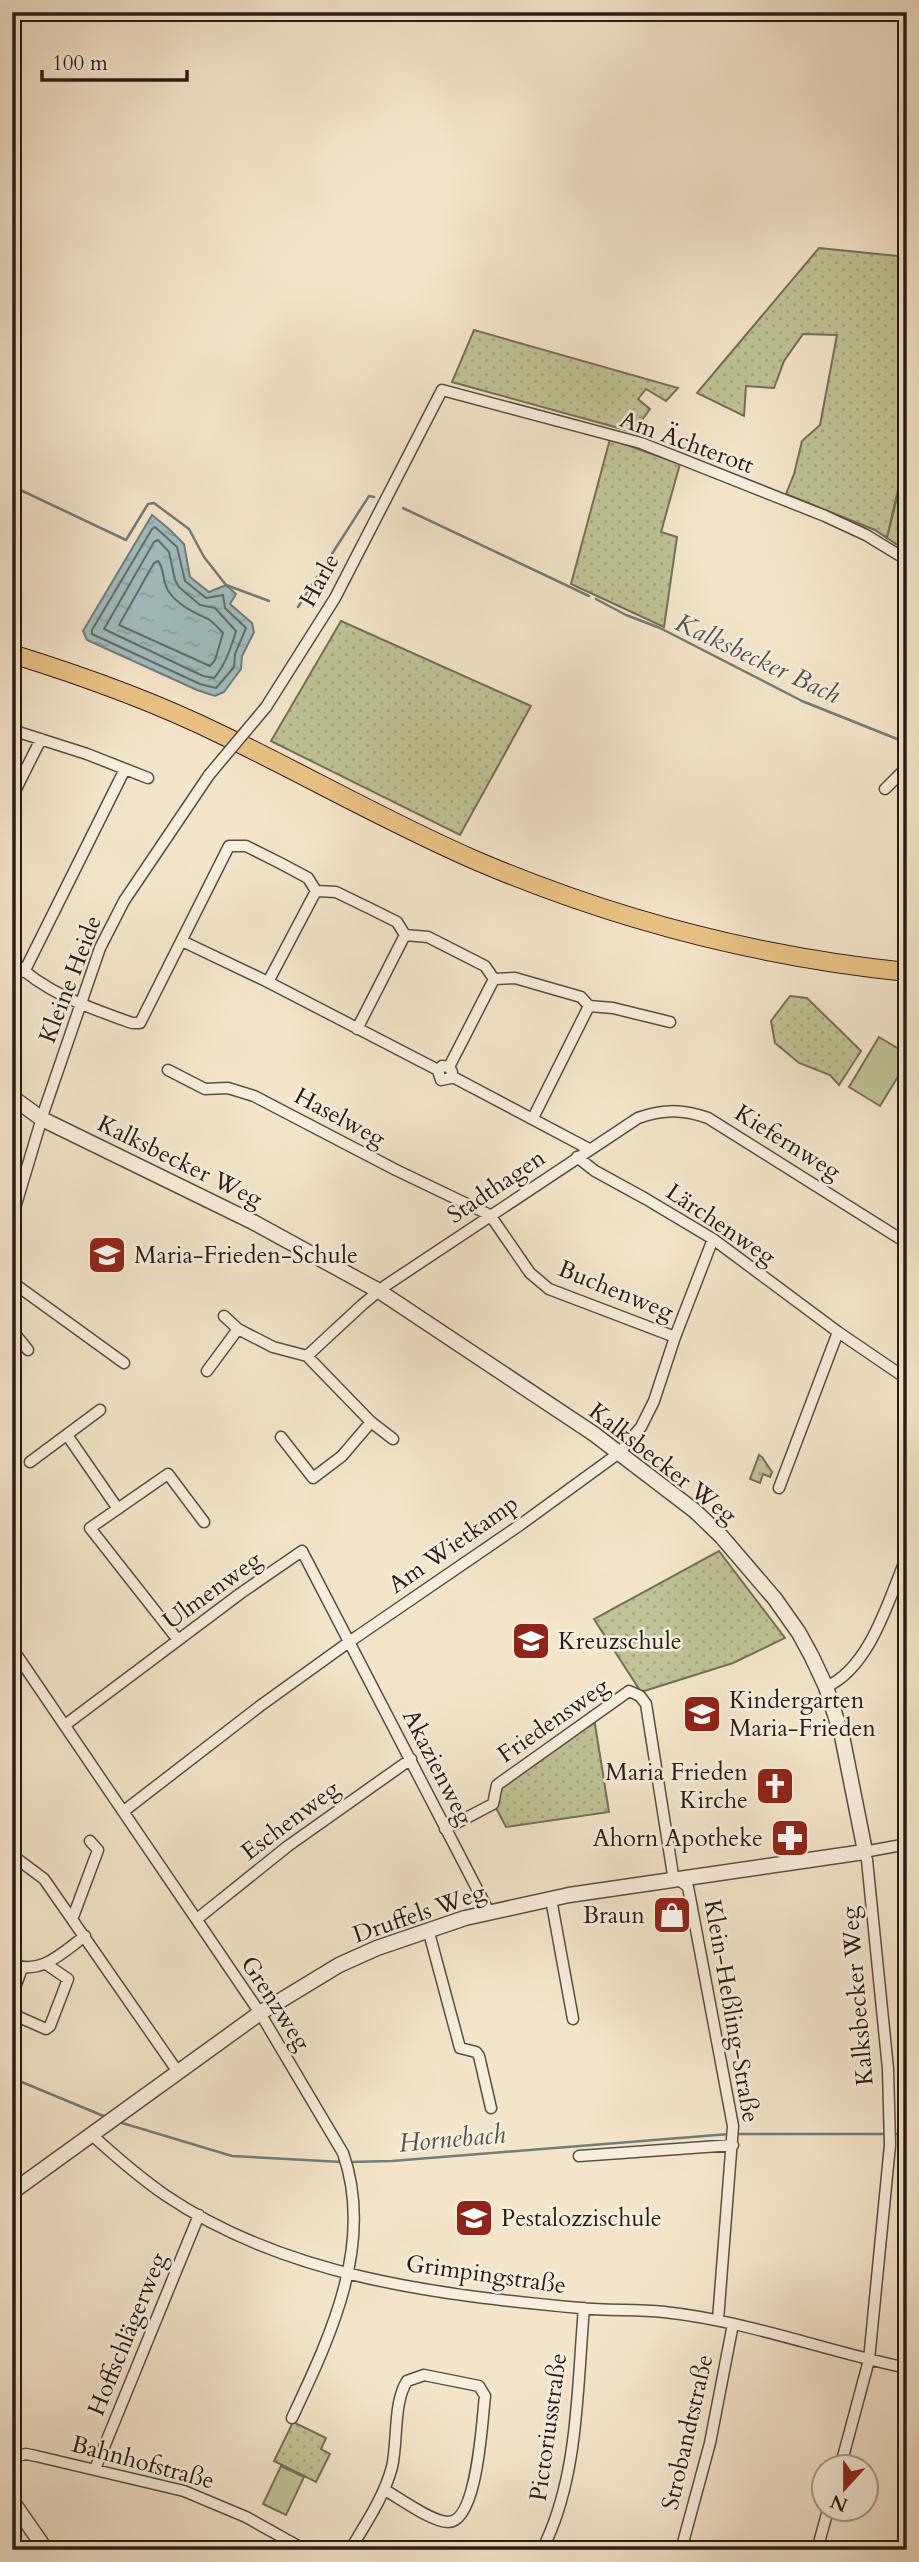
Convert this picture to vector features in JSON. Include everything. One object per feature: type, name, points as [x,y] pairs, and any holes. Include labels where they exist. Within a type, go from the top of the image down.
[{"type":"main road","points":[[12,654],[112,687],[219,733],[423,836],[556,892],[635,918],[726,942],[812,959],[907,972]]},
{"type":"street","name":"Am Ächterott","points":[[442,390],[641,443],[825,516],[907,560]]},
{"type":"street","name":"Harle","points":[[209,775],[266,708],[335,598],[442,390]]},
{"type":"street","points":[[12,730],[148,778]]},
{"type":"street","points":[[12,797],[41,739]]},
{"type":"street","points":[[885,789],[907,767]]},
{"type":"street","points":[[24,972],[125,768]]},
{"type":"street","name":"Kleine Heide","points":[[12,1219],[79,1005],[100,948],[124,901],[209,775]]},
{"type":"street","points":[[12,960],[24,972],[79,1005],[132,1023],[140,1023],[229,846],[246,846],[280,863],[309,878],[316,891]]},
{"type":"street","points":[[316,891],[336,892],[360,903],[397,922],[405,935]]},
{"type":"street","points":[[268,982],[316,891]]},
{"type":"street","points":[[405,935],[428,937],[485,966],[494,979]]},
{"type":"street","points":[[357,1029],[405,935]]},
{"type":"street","points":[[182,941],[446,1071],[589,1149]]},
{"type":"street","points":[[494,979],[515,978],[528,981],[581,998],[589,1006],[613,1008],[670,1023]]},
{"type":"street","points":[[446,1071],[494,979]]},
{"type":"street","points":[[533,1118],[589,1006]]},
{"type":"street","name":"Haselweg","points":[[168,1070],[205,1089],[228,1088],[254,1096],[396,1170],[490,1215]]},
{"type":"street","name":"Kalksbecker Weg","points":[[12,1097],[42,1119],[253,1222],[379,1291],[619,1453],[695,1511],[746,1563],[799,1633],[826,1687],[842,1736],[867,1864],[879,1975],[890,2127],[869,2360],[844,2454]]},
{"type":"street","name":"Kiefernweg","points":[[638,1118],[670,1109],[709,1118],[907,1243]]},
{"type":"street","name":"Stadthagen","points":[[307,1356],[379,1291],[638,1118]]},
{"type":"street","name":"Lärchenweg","points":[[577,1157],[595,1171],[713,1239],[838,1332],[907,1379]]},
{"type":"street","name":"Buchenweg","points":[[490,1215],[530,1273],[549,1289],[675,1337]]},
{"type":"street","name":"Am Wietkamp","points":[[124,1811],[349,1642],[520,1525],[619,1453],[641,1427],[654,1401],[675,1337],[713,1239]]},
{"type":"street","points":[[12,1282],[124,1363]]},
{"type":"street","points":[[224,1316],[239,1329],[273,1347],[307,1356],[371,1422],[393,1439]]},
{"type":"street","points":[[207,1371],[239,1329]]},
{"type":"street","points":[[12,1330],[28,1350]]},
{"type":"street","points":[[779,1488],[838,1332]]},
{"type":"street","points":[[30,1462],[100,1409]]},
{"type":"street","points":[[281,1437],[313,1478],[342,1456],[371,1422]]},
{"type":"street","points":[[67,1435],[118,1509]]},
{"type":"street","points":[[178,1640],[90,1528],[168,1474],[204,1522]]},
{"type":"street","name":"Ulmenweg","points":[[65,1725],[302,1551],[349,1642]]},
{"type":"street","points":[[826,1687],[840,1679],[869,1644],[907,1556]]},
{"type":"street","name":"Akazienweg","points":[[349,1642],[489,1912]]},
{"type":"street","name":"Grenzweg","points":[[12,1648],[260,2013],[343,2153],[350,2173],[356,2223],[349,2275],[322,2350],[292,2418]]},
{"type":"street","name":"Friedensweg","points":[[445,1829],[493,1804],[497,1786],[629,1691],[640,1696],[646,1704],[673,1875],[680,1880]]},
{"type":"street","name":"Eschenweg","points":[[197,1919],[288,1846],[411,1759]]},
{"type":"street","points":[[73,1917],[98,1850],[90,1841]]},
{"type":"street","name":"Druffels Weg","points":[[12,2192],[260,2013],[339,1965],[428,1929],[551,1899],[907,1844]]},
{"type":"street","points":[[12,1854],[44,1879],[73,1917],[178,2072]]},
{"type":"street","name":"Klein-Heßling-Straße","points":[[680,1880],[688,1887],[692,1902],[733,2126],[718,2320]]},
{"type":"street","points":[[551,1899],[573,2019]]},
{"type":"street","points":[[428,1929],[460,2048],[476,2052],[479,2056],[491,2108]]},
{"type":"street","points":[[12,1996],[17,1966],[31,1969],[46,1964],[85,1936]]},
{"type":"street","points":[[12,2014],[46,2029],[50,2026],[68,1979],[46,1964]]},
{"type":"street","name":"Grimpingstraße","points":[[97,2131],[127,2167],[166,2196],[199,2215],[259,2245],[349,2275],[498,2300],[664,2312],[718,2320],[907,2368]]},
{"type":"street","points":[[579,2156],[733,2145]]},
{"type":"street","name":"Hoffschlägerweg","points":[[95,2469],[199,2215]]},
{"type":"street","name":"Pictoriusstraße","points":[[544,2547],[558,2509],[569,2458],[584,2308]]},
{"type":"street","name":"Strobandtstraße","points":[[681,2550],[710,2443],[733,2324]]},
{"type":"street","points":[[350,2550],[384,2490],[393,2464],[401,2394],[407,2381],[424,2375],[472,2383],[482,2388],[485,2396],[475,2474],[467,2504],[458,2519],[452,2522],[439,2521],[384,2490]]},
{"type":"street","name":"Bahnhofstraße","points":[[12,2457],[26,2454],[184,2490],[246,2517],[298,2548]]},
{"type":"street","points":[[12,2501],[44,2549]]},
{"type":"street","points":[[817,2550],[824,2524]]},
{"type":"street","points":[[544,2547],[557,2550]]},
{"type":"green space","points":[[819,248],[907,257],[907,450],[887,538],[875,530],[786,494],[802,441],[820,425],[837,335],[803,334],[784,361],[774,388],[746,386],[744,416],[697,393]]},
{"type":"green space","points":[[474,330],[678,388],[666,401],[646,389],[638,399],[650,409],[633,432],[452,382]]},
{"type":"green space","points":[[610,439],[680,464],[661,532],[677,537],[664,627],[571,584]]},
{"type":"green space","points":[[907,487],[907,551],[887,538],[899,489]]},
{"type":"green space","points":[[341,621],[531,706],[460,835],[271,741]]},
{"type":"green space","points":[[790,996],[807,998],[861,1051],[839,1085],[830,1075],[799,1063],[775,1043],[771,1021]]},
{"type":"green space","points":[[879,1037],[907,1054],[907,1062],[880,1106],[849,1087]]},
{"type":"green space","points":[[759,1455],[772,1472],[770,1477],[763,1474],[760,1483],[750,1479]]},
{"type":"green space","points":[[719,1551],[785,1638],[733,1663],[641,1692],[594,1619]]},
{"type":"green space","points":[[594,1718],[609,1812],[506,1827],[494,1804],[497,1786]]},
{"type":"green space","points":[[293,2422],[326,2438],[321,2449],[330,2454],[316,2482],[274,2461]]},
{"type":"green space","points":[[281,2466],[304,2477],[286,2515],[263,2504]]},
{"type":"water","points":[[152,515],[184,544],[190,577],[209,592],[226,585],[236,594],[230,604],[252,623],[254,632],[242,656],[241,669],[224,692],[215,696],[87,640],[83,631]]},
{"type":"waterway","name":"Kalksbecker Bach","points":[[12,486],[126,540],[148,504],[154,503],[189,529],[204,557],[226,585],[269,601]]},
{"type":"waterway","name":"Kalksbecker Bach","points":[[298,607],[369,496],[374,497]]},
{"type":"waterway","name":"Kalksbecker Bach","points":[[403,508],[589,596]]},
{"type":"waterway","name":"Kalksbecker Bach","points":[[596,599],[626,615],[660,628],[802,701],[907,743]]},
{"type":"waterway","name":"Hornebach","points":[[12,2078],[106,2117]]},
{"type":"waterway","name":"Hornebach","points":[[119,2122],[232,2156],[342,2162]]},
{"type":"waterway","name":"Hornebach","points":[[348,2162],[392,2161],[729,2134]]},
{"type":"waterway","name":"Hornebach","points":[[735,2134],[886,2134]]},
{"type":"waterway","name":"Hornebach","points":[[893,2134],[907,2134]]},
{"type":"place","name":"Maria-Frieden-Schule","points":[[107,1255]]},
{"type":"place","name":"Kreuzschule","points":[[531,1641]]},
{"type":"place","name":"Kindergarten Maria-Frieden","points":[[702,1714]]},
{"type":"place","name":"Maria Frieden Kirche","points":[[775,1786]]},
{"type":"place","name":"Ahorn Apotheke","points":[[790,1838]]},
{"type":"place","name":"Braun","points":[[672,1915]]},
{"type":"place","name":"Pestalozzischule","points":[[474,2218]]}]
